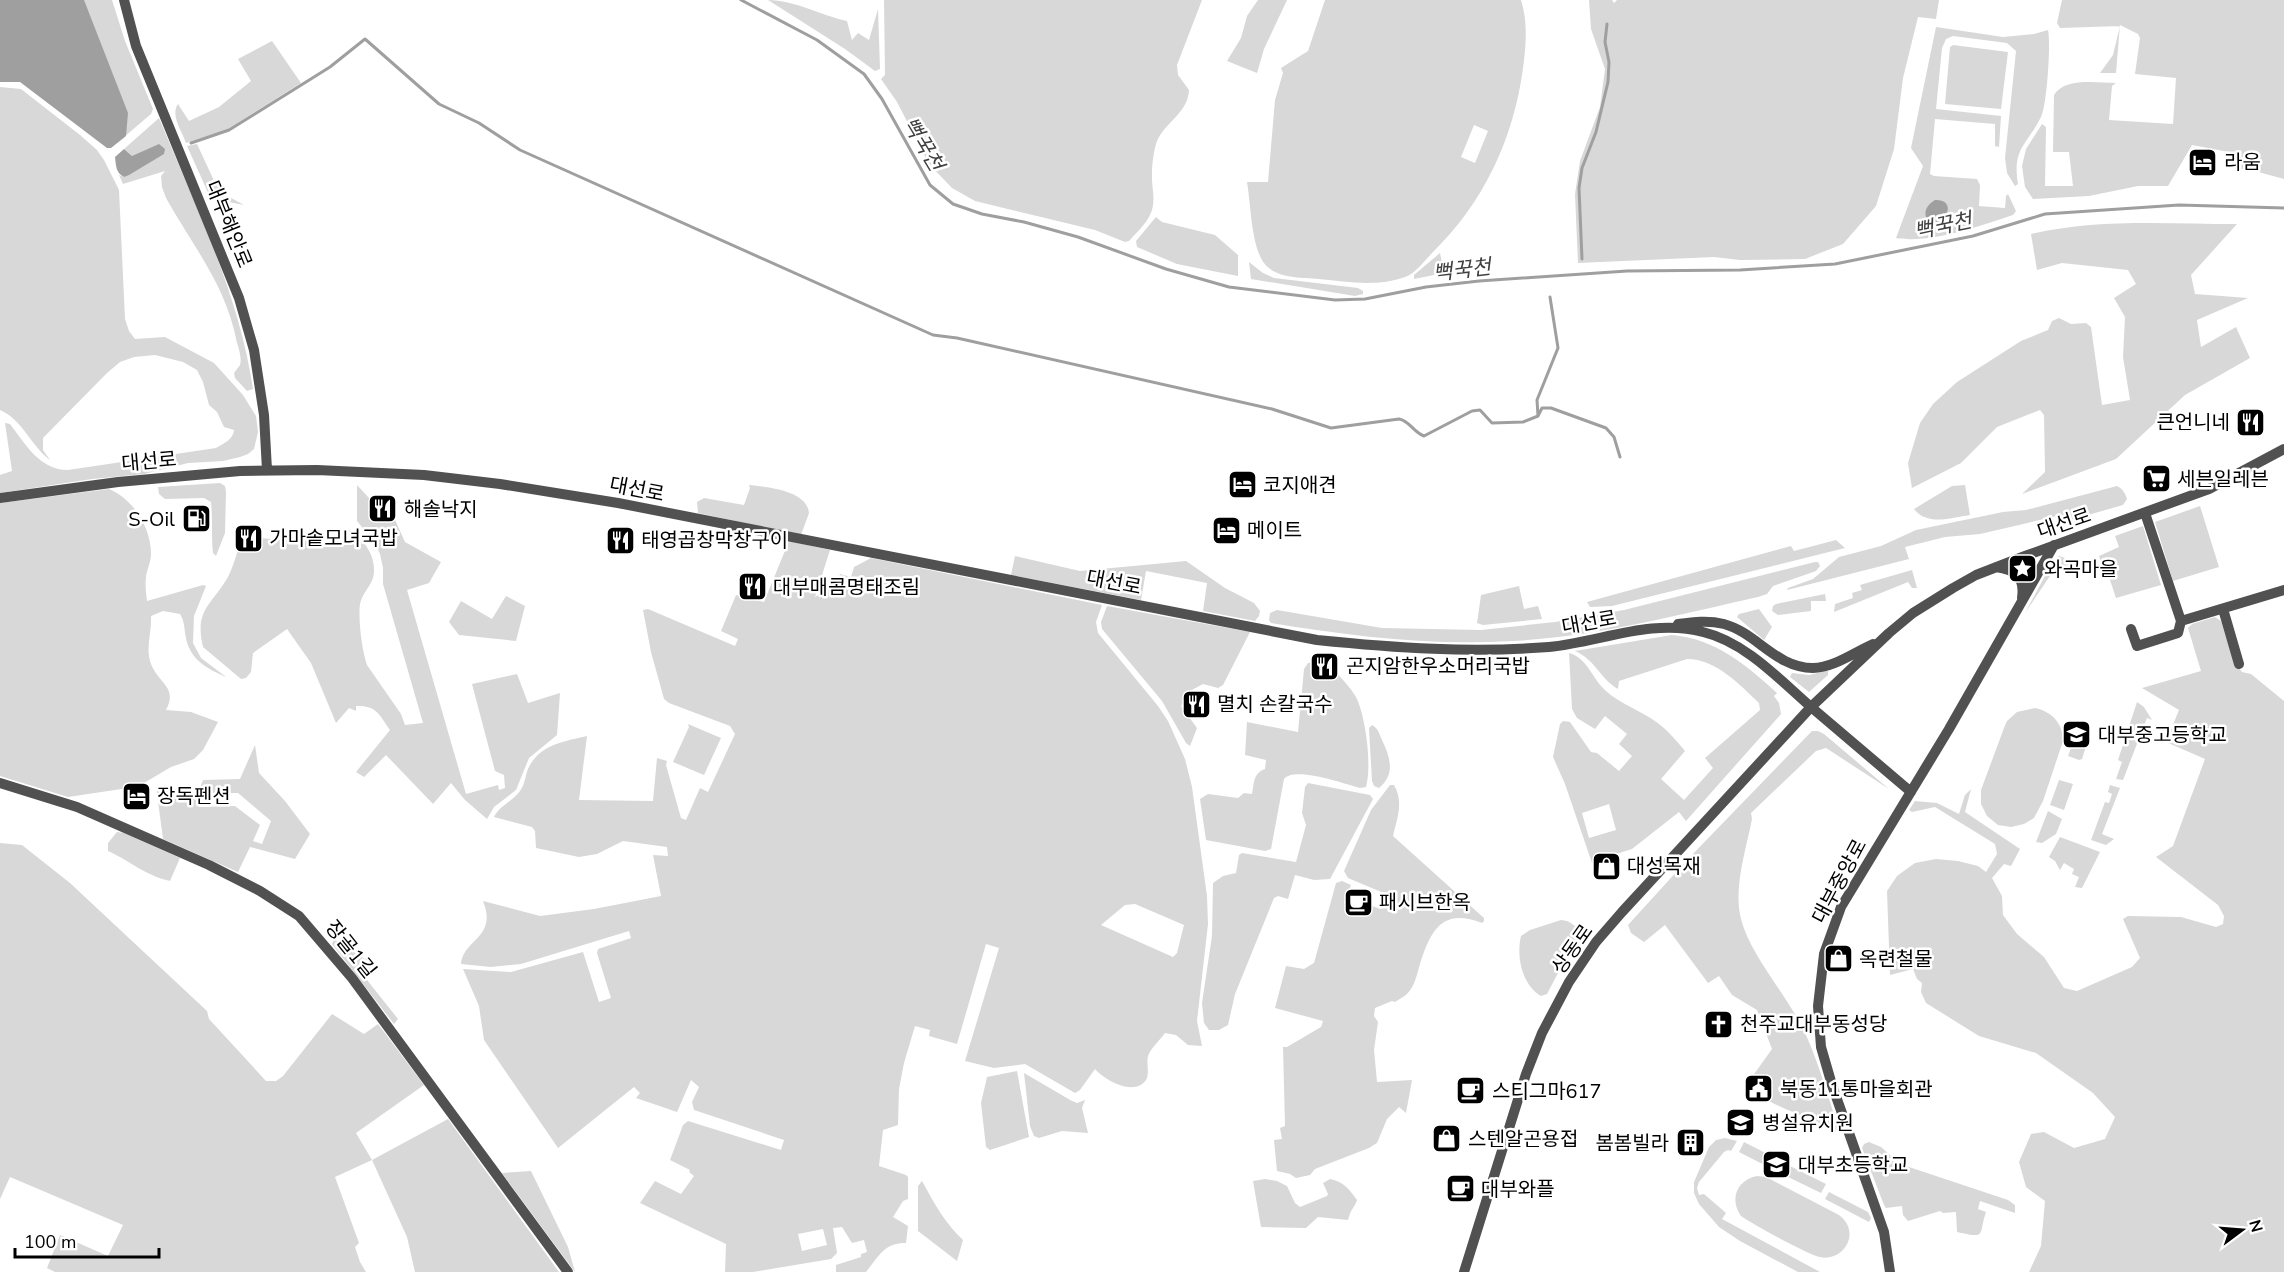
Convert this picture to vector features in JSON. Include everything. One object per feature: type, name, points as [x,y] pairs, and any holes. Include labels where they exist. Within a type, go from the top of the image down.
[{"type":"street","name":"대부해안로","points":[[124,0],[136,46],[239,298],[254,350],[264,415],[267,470]]},
{"type":"street","name":"대선로","points":[[0,498],[118,482],[267,470],[424,475],[539,489],[649,509],[1317,640],[1401,648],[1473,651],[1552,647],[1655,627],[1691,629],[1729,642],[1769,671],[1811,707],[1881,640],[1932,600],[1995,567],[2209,489],[2284,449]]},
{"type":"street","points":[[2131,629],[2137,646],[2178,633],[2181,621],[2145,513]]},
{"type":"street","name":"대부중앙로","points":[[1890,1272],[1884,1232],[1825,1063],[1818,1026],[1824,954],[1841,907],[1969,694],[2054,545]]},
{"type":"street","points":[[1995,567],[2006,568],[2019,577],[2024,587],[2022,598]]},
{"type":"street","points":[[2181,621],[2284,590]]},
{"type":"street","points":[[2223,609],[2239,664]]},
{"type":"street","points":[[1655,627],[1711,621],[1726,624],[1786,662],[1800,667],[1815,668],[1826,666],[1881,640]]},
{"type":"street","points":[[1811,707],[1911,792]]},
{"type":"street","name":"상동로","points":[[1464,1272],[1526,1074],[1542,1033],[1569,982],[1596,942],[1622,912],[1811,707]]},
{"type":"street","name":"장골1길","points":[[0,783],[77,807],[209,864],[260,891],[299,916],[352,978],[568,1272]]},
{"type":"shaded area","points":[[0,0],[84,0],[128,113],[126,136],[111,148],[107,148],[20,82],[0,82]]},
{"type":"shaded area","points":[[26,0],[112,0],[125,41],[153,109],[151,114],[117,143]]},
{"type":"shaded area","points":[[768,0],[788,2],[847,21],[852,40],[858,33],[869,40],[878,9],[880,69],[875,71]]},
{"type":"shaded area","points":[[884,0],[1202,0],[1177,65],[1178,75],[1189,90],[1188,98],[1181,111],[1157,141],[1152,165],[1152,210],[1146,222],[1129,241],[1125,242],[1095,230],[975,201],[952,188],[929,164],[897,102],[881,79],[885,75]]},
{"type":"shaded area","points":[[1258,0],[1287,0],[1264,49],[1257,73],[1227,61],[1241,38],[1247,16]]},
{"type":"shaded area","points":[[1325,0],[1521,0],[1526,26],[1524,59],[1519,94],[1504,144],[1481,191],[1466,213],[1450,234],[1409,275],[1395,280],[1373,283],[1282,275],[1269,268],[1260,255],[1254,236],[1247,182],[1268,182],[1275,100],[1283,73],[1281,68],[1308,51]],"holes":[[[1474,125],[1488,131],[1475,163],[1461,157]]]},
{"type":"shaded area","points":[[1589,0],[1612,0],[1614,3],[1617,0],[1939,0],[1936,19],[1918,17],[1903,78],[1894,149],[1876,206],[1843,244],[1805,259],[1740,260],[1714,257],[1578,263],[1575,194],[1580,161],[1600,107],[1605,69],[1591,29]]},
{"type":"shaded area","points":[[2062,0],[2284,0],[2284,179],[2251,170],[2226,167],[2229,152],[2192,145],[2168,186],[2138,186],[2089,196],[2033,199],[2025,187],[2022,166],[2026,149],[2042,124],[2046,127],[2045,186],[2073,186],[2069,152],[2053,152],[2054,95],[2059,89],[2082,82],[2116,83],[2112,86],[2109,120],[2173,124],[2176,78],[2135,74],[2140,38],[2138,34],[2120,25],[2060,28],[2057,23]]},
{"type":"shaded area","points":[[1936,27],[2003,37],[2034,34],[2048,30],[2048,74],[2043,111],[2019,154],[2018,184],[2015,186],[2007,173],[2005,158],[2016,51],[2007,43],[1953,36],[1946,39],[1942,48],[1936,109],[2001,116],[1999,147],[1995,146],[1995,124],[1935,119],[1930,174],[1977,179],[1980,185],[1979,206],[2005,208],[2008,194],[2016,211],[2013,215],[1955,233],[1924,238],[1896,238],[1923,166],[1911,148]]},
{"type":"shaded area","points":[[2120,27],[2116,73],[2100,73],[2113,55]]},
{"type":"shaded area","points":[[272,41],[301,83],[228,129],[186,143],[176,118],[178,104],[189,121],[219,107],[251,81],[238,59]]},
{"type":"shaded area","points":[[1953,45],[2008,52],[2001,109],[1945,104],[1950,47]]},
{"type":"shaded area","points":[[0,87],[21,89],[80,135],[97,150],[104,160],[119,190],[125,319],[129,331],[135,339],[165,337],[214,363],[243,395],[256,416],[258,432],[254,449],[248,454],[223,461],[188,463],[144,474],[92,479],[0,493],[0,475],[12,471],[5,423],[10,424],[34,455],[42,461],[49,466],[68,470],[216,448],[230,439],[234,430],[224,427],[217,412],[209,405],[197,370],[183,362],[155,355],[134,357],[120,362],[107,373],[43,438],[43,450],[50,460],[8,414],[0,410]]},
{"type":"shaded area","points":[[159,118],[227,285],[238,319],[253,389],[247,391],[235,378],[234,373],[241,360],[232,322],[208,268],[166,198],[161,176],[165,171],[123,184],[119,175],[124,177],[147,149],[132,156],[124,149]]},
{"type":"shaded area","points":[[159,144],[165,149],[164,154],[129,175],[124,177],[119,173],[115,157],[124,149],[132,156]]},
{"type":"shaded area","points":[[197,144],[222,193],[244,205],[210,197],[187,146]]},
{"type":"shaded area","points":[[1935,200],[1946,203],[1948,211],[1942,220],[1930,224],[1926,211]]},
{"type":"shaded area","points":[[1156,217],[1162,222],[1215,235],[1238,255],[1238,276],[1177,264],[1137,247],[1136,241]]},
{"type":"shaded area","points":[[2108,224],[2237,224],[2191,275],[2195,294],[2248,298],[2197,320],[2201,347],[2236,327],[2250,358],[2185,395],[2116,459],[2022,494],[2045,472],[2044,415],[2040,410],[1997,427],[1961,463],[1912,488],[1908,463],[1920,423],[1933,404],[1957,382],[2021,341],[2048,330],[2052,321],[2059,318],[2071,324],[2086,323],[2091,327],[2102,405],[2130,400],[2123,357],[2125,317],[2114,298],[2136,284],[2128,270],[2062,263],[2037,270],[2031,234]]},
{"type":"shaded area","points":[[1440,253],[1444,273],[1414,279],[1414,275]]},
{"type":"shaded area","points":[[1249,262],[1274,278],[1358,288],[1363,291],[1363,294],[1355,296],[1251,279]]},
{"type":"shaded area","points":[[220,483],[225,486],[226,492],[225,533],[216,556],[213,553],[211,502],[204,498],[165,499],[159,494],[158,487]]},
{"type":"shaded area","points":[[357,485],[369,498],[381,518],[392,513],[405,542],[441,562],[429,583],[407,590],[466,794],[498,785],[499,790],[505,788],[504,775],[495,771],[472,684],[517,674],[528,703],[560,693],[557,735],[529,758],[516,790],[494,807],[487,819],[465,800],[451,783],[433,804],[386,755],[364,777],[356,772],[390,730],[373,709],[363,706],[356,706],[356,711],[349,708],[336,723],[311,663],[287,629],[253,653],[251,672],[246,678],[241,679],[203,647],[201,624],[203,616],[228,577],[238,550],[258,551],[258,538],[348,544],[349,530],[365,544],[374,564],[373,578],[360,604],[361,635],[367,665],[401,714],[405,725],[423,723],[383,584],[380,554],[375,543],[357,521]]},
{"type":"shaded area","points":[[749,485],[785,491],[801,499],[807,505],[809,513],[801,535],[698,513],[697,502],[704,498],[744,505]]},
{"type":"shaded area","points":[[1965,485],[1970,515],[1940,520],[1926,518],[1914,509],[1952,486]]},
{"type":"shaded area","points":[[2117,486],[2124,491],[2127,499],[2123,505],[2060,523],[2057,516],[1980,534],[1945,537],[1905,547],[1909,559],[1787,590],[1813,579],[1839,557],[1881,546],[1916,530],[2003,512],[2026,510]]},
{"type":"shaded area","points":[[109,489],[133,507],[148,534],[151,554],[146,580],[147,601],[206,586],[194,616],[193,643],[201,658],[226,677],[206,667],[191,652],[180,614],[163,611],[151,616],[149,658],[154,671],[169,691],[166,710],[191,712],[218,722],[203,750],[194,759],[171,767],[144,783],[128,788],[68,797],[0,776],[0,503]]},
{"type":"shaded area","points":[[2200,506],[2219,567],[2173,581],[2155,522]]},
{"type":"shaded area","points":[[2143,526],[2161,585],[2116,598],[2099,556],[2119,547],[2115,536]]},
{"type":"shaded area","points":[[1836,540],[1845,548],[1612,606],[1590,607],[1587,602],[1791,546],[1794,551]]},
{"type":"shaded area","points":[[789,541],[830,550],[815,597],[837,584],[840,574],[851,577],[854,567],[871,558],[1102,605],[1096,622],[1098,633],[1168,721],[1185,759],[1192,787],[1207,896],[1208,924],[1197,1021],[1202,1046],[1188,1045],[1176,1035],[1165,1033],[1148,1056],[1147,1077],[1141,1085],[1127,1087],[1120,1085],[1105,1078],[1095,1069],[1080,1090],[1075,1093],[1025,1064],[994,1068],[965,1061],[999,948],[986,944],[957,1044],[929,1036],[930,1030],[915,1026],[899,1089],[898,1125],[883,1130],[879,1166],[908,1177],[908,1199],[903,1201],[893,1217],[908,1226],[906,1243],[887,1248],[866,1272],[836,1272],[836,1265],[861,1257],[861,1254],[867,1252],[864,1240],[852,1243],[842,1227],[833,1228],[837,1253],[831,1259],[753,1272],[725,1272],[726,1244],[640,1203],[655,1181],[681,1194],[694,1176],[689,1172],[690,1170],[670,1160],[683,1125],[688,1121],[781,1150],[784,1140],[694,1110],[692,1102],[699,1087],[691,1080],[677,1112],[636,1098],[640,1093],[634,1087],[558,1148],[484,1040],[479,1006],[463,969],[511,972],[583,952],[599,1002],[611,998],[597,953],[598,949],[631,938],[629,931],[521,964],[491,967],[461,964],[467,949],[483,931],[486,923],[483,901],[540,916],[594,909],[661,896],[653,855],[668,856],[667,847],[623,841],[597,854],[579,857],[536,848],[535,831],[532,827],[494,817],[499,809],[520,791],[530,765],[541,752],[555,744],[587,736],[579,800],[653,801],[657,758],[667,761],[666,765],[681,818],[686,820],[700,788],[708,792],[735,734],[730,726],[669,703],[664,699],[651,652],[643,610],[648,609],[735,646],[738,639],[721,631],[736,595],[764,602]],"holes":[[[1135,904],[1184,925],[1177,953],[1173,957],[1101,925],[1125,905]],[[823,1229],[827,1245],[802,1251],[798,1234]]]},
{"type":"shaded area","points":[[1015,556],[1080,571],[1186,561],[1225,588],[1254,603],[1260,611],[1259,616],[1255,621],[1203,611],[1207,583],[1146,571],[1141,600],[1011,575]]},
{"type":"shaded area","points":[[2059,556],[2068,559],[2081,578],[2056,567],[2025,613],[2053,561]]},
{"type":"shaded area","points":[[1818,562],[1820,566],[1816,571],[1773,586],[1767,594],[1758,597],[1636,624],[1543,639],[1451,642],[1391,639],[1271,623],[1269,620],[1270,613],[1277,610],[1382,628],[1481,630],[1555,622],[1624,610]]},
{"type":"shaded area","points":[[1912,570],[1917,588],[1912,588],[1908,582],[1834,612],[1835,604],[1853,598],[1852,593],[1862,590],[1860,585]]},
{"type":"shaded area","points":[[1519,586],[1524,609],[1538,606],[1542,619],[1483,625],[1477,623],[1481,595]]},
{"type":"shaded area","points":[[1825,594],[1826,601],[1811,601],[1811,611],[1778,615],[1772,611],[1776,604]]},
{"type":"shaded area","points":[[506,596],[525,606],[516,641],[459,635],[449,622],[461,601],[492,619]]},
{"type":"shaded area","points":[[1107,606],[1250,632],[1223,685],[1218,688],[1203,684],[1190,691],[1181,706],[1197,728],[1190,746],[1186,743],[1162,701],[1102,629],[1101,622]]},
{"type":"shaded area","points":[[1759,609],[1772,627],[1764,640],[1737,617],[1739,614]]},
{"type":"shaded area","points":[[2215,617],[2221,621],[2234,662],[2242,672],[2251,674],[2284,701],[2284,1272],[2029,1272],[2041,1246],[2045,1201],[2026,1187],[2019,1162],[2031,1134],[2044,1132],[2074,1148],[2105,1139],[2115,1117],[2093,1093],[2036,1053],[1979,1036],[1926,1003],[1921,992],[1922,983],[1917,979],[1913,969],[1890,975],[1887,891],[1897,876],[1915,863],[1936,859],[1978,866],[1986,872],[1997,854],[1995,844],[1935,807],[1912,812],[1909,810],[1915,801],[1937,803],[1959,814],[1965,795],[1971,789],[1965,812],[2020,849],[2011,866],[2004,864],[1992,878],[2002,896],[2003,915],[2017,934],[2044,957],[2064,988],[2077,991],[2132,967],[2140,958],[2123,919],[2128,916],[2181,917],[2216,927],[2223,924],[2224,916],[2218,905],[2156,857],[2173,846],[2205,759],[2166,742],[2179,710],[2142,688],[2201,671],[2188,628],[2192,624]]},
{"type":"shaded area","points":[[1672,635],[1688,637],[1716,647],[1753,672],[1777,693],[1774,696],[1779,703],[1781,714],[1686,821],[1679,812],[1632,849],[1613,855],[1595,865],[1592,863],[1565,784],[1553,757],[1560,724],[1563,721],[1570,722],[1591,752],[1597,753],[1619,771],[1632,756],[1619,744],[1627,734],[1605,716],[1595,729],[1577,718],[1572,709],[1569,653],[1584,662],[1606,691],[1657,722],[1685,751],[1661,779],[1684,800],[1713,768],[1705,758],[1760,710],[1759,703],[1743,688],[1708,663],[1687,659],[1619,681],[1618,689],[1606,680],[1589,660],[1575,651]],"holes":[[[1609,804],[1616,830],[1589,838],[1582,813]]]},
{"type":"shaded area","points":[[1315,662],[1328,677],[1335,671],[1349,686],[1360,706],[1367,742],[1366,787],[1360,788],[1309,775],[1290,775],[1284,779],[1271,849],[1265,851],[1206,840],[1200,799],[1208,794],[1238,798],[1244,793],[1252,794],[1256,776],[1265,769],[1266,760],[1245,755],[1247,722],[1298,732],[1304,669],[1308,663]]},
{"type":"shaded area","points":[[1828,671],[1828,675],[1809,692],[1790,677],[1792,673],[1809,675]]},
{"type":"shaded area","points":[[2137,702],[2144,707],[2152,720],[2147,718],[2123,780],[2116,779],[2122,762],[2118,760]]},
{"type":"shaded area","points":[[2035,708],[2047,712],[2056,720],[2063,735],[2063,741],[2043,801],[2034,818],[2024,824],[2011,827],[1998,825],[1987,816],[1981,804],[1981,790],[2007,721],[2017,712]]},
{"type":"shaded area","points":[[688,724],[721,738],[704,775],[673,762],[689,727]]},
{"type":"shaded area","points":[[2080,724],[2091,730],[2082,759],[2079,760],[2068,756]]},
{"type":"shaded area","points":[[1372,725],[1379,733],[1390,765],[1388,777],[1379,788],[1374,786],[1372,781],[1369,728]]},
{"type":"shaded area","points":[[1812,731],[1824,734],[1889,789],[1826,748],[1816,751],[1751,813],[1752,819],[1738,895],[1741,919],[1751,945],[1806,1035],[1838,1126],[1835,1131],[1767,1100],[1773,1091],[1752,1077],[1772,1049],[1757,1010],[1732,995],[1719,976],[1708,983],[1665,925],[1644,942],[1631,933],[1628,925],[1689,858]]},
{"type":"shaded area","points":[[255,745],[259,773],[285,801],[310,834],[295,859],[250,847],[238,872],[163,839],[156,786],[197,795],[203,780],[240,779]],"holes":[[[210,793],[238,793],[271,821],[262,844],[253,841],[260,825],[235,806],[199,807],[199,803]]]},
{"type":"shaded area","points":[[2059,780],[2073,784],[2064,810],[2050,805]]},
{"type":"shaded area","points":[[1308,783],[1370,795],[1373,799],[1330,879],[1314,880],[1295,875],[1288,899],[1278,896],[1274,898],[1235,994],[1228,1025],[1219,1030],[1209,1030],[1204,1023],[1202,1003],[1212,936],[1213,883],[1223,876],[1236,873],[1239,855],[1242,853],[1296,862],[1306,825],[1302,813],[1305,787]]},
{"type":"shaded area","points":[[1390,785],[1394,785],[1399,798],[1398,817],[1393,836],[1484,918],[1484,921],[1482,923],[1457,918],[1440,925],[1424,952],[1410,991],[1395,1002],[1392,1001],[1375,1008],[1374,1016],[1378,1022],[1374,1050],[1377,1082],[1412,1080],[1406,1113],[1399,1107],[1387,1119],[1377,1143],[1369,1148],[1315,1169],[1310,1175],[1296,1178],[1277,1171],[1274,1140],[1282,1139],[1280,1128],[1285,1126],[1283,1047],[1287,1047],[1321,1027],[1323,1021],[1275,1008],[1286,966],[1304,969],[1314,963],[1336,883],[1342,881],[1351,885],[1344,903],[1369,913],[1372,906],[1381,909],[1386,894],[1348,878],[1344,871],[1371,810]]},
{"type":"shaded area","points":[[2110,785],[2120,788],[2102,834],[2114,839],[2106,845],[2091,840],[2105,802],[2109,803],[2112,794],[2108,792]]},
{"type":"shaded area","points":[[2048,811],[2062,819],[2056,834],[2042,843],[2036,842]]},
{"type":"shaded area","points":[[117,832],[180,858],[170,881],[145,872],[108,851],[108,843]]},
{"type":"shaded area","points":[[2060,837],[2100,852],[2082,888],[2075,887],[2079,877],[2072,874],[2074,869],[2064,863],[2060,870],[2055,861],[2049,857]]},
{"type":"shaded area","points":[[0,843],[22,845],[70,883],[207,1011],[209,1019],[266,1081],[276,1081],[283,1076],[332,1014],[364,1034],[378,1024],[424,1085],[356,1133],[372,1160],[335,1177],[359,1243],[355,1247],[366,1272],[55,1272],[47,1268],[60,1235],[108,1256],[123,1225],[10,1177],[0,1199]]},
{"type":"shaded area","points":[[1561,920],[1574,926],[1582,939],[1559,971],[1547,994],[1541,996],[1529,985],[1522,969],[1519,952],[1521,936],[1530,930]]},
{"type":"shaded area","points":[[334,939],[377,967],[367,980],[398,1019],[394,1024],[332,944]]},
{"type":"shaded area","points":[[1017,1071],[1029,1137],[990,1150],[986,1147],[981,1103],[987,1077]]},
{"type":"shaded area","points":[[1024,1073],[1072,1101],[1077,1103],[1085,1100],[1082,1108],[1088,1133],[1062,1131],[1039,1138],[1034,1136],[1030,1126]]},
{"type":"shaded area","points":[[448,1119],[559,1272],[415,1272],[407,1237],[372,1160]]},
{"type":"shaded area","points":[[1725,1138],[1737,1141],[1731,1151],[1724,1152],[1699,1182],[1697,1188],[1699,1195],[1704,1194],[1726,1213],[1722,1219],[1820,1272],[1798,1272],[1740,1241],[1719,1227],[1699,1204],[1694,1193],[1694,1182],[1709,1147],[1716,1140]]},
{"type":"shaded area","points":[[1744,1142],[1785,1163],[1780,1173],[1739,1152]]},
{"type":"shaded area","points":[[1869,1142],[1881,1147],[1900,1164],[2008,1200],[2015,1205],[2015,1213],[1980,1201],[1978,1209],[1986,1212],[1978,1235],[1957,1232],[1956,1212],[1943,1213],[1940,1211],[1908,1221],[1903,1215],[1902,1206],[1886,1208],[1884,1205],[1862,1148]]},
{"type":"shaded area","points":[[1788,1165],[1826,1184],[1821,1193],[1784,1175]]},
{"type":"shaded area","points":[[531,1171],[568,1247],[575,1272],[502,1173]]},
{"type":"shaded area","points":[[1757,1176],[1766,1177],[1839,1215],[1849,1229],[1849,1239],[1845,1248],[1834,1256],[1820,1257],[1780,1239],[1741,1216],[1737,1210],[1737,1191],[1744,1182]]},
{"type":"shaded area","points":[[1265,1179],[1287,1186],[1295,1203],[1300,1207],[1327,1196],[1323,1183],[1330,1179],[1346,1186],[1357,1200],[1348,1220],[1318,1217],[1306,1228],[1261,1227],[1253,1181]]},
{"type":"shaded area","points":[[922,1181],[935,1205],[963,1240],[957,1261],[918,1231],[918,1186]]},
{"type":"shaded area","points":[[1829,1192],[1868,1212],[1871,1218],[1869,1222],[1825,1199]]},
{"type":"waterway","name":"뻑꾹천","points":[[741,0],[817,40],[864,74],[882,99],[930,185],[953,204],[982,214],[1024,222],[1078,237],[1166,269],[1229,287],[1335,300],[1365,299],[1426,287],[1479,281],[1627,271],[1740,270],[1835,264],[1973,236],[2045,214],[2179,205],[2284,208]]},
{"type":"waterway","points":[[1582,259],[1579,188],[1582,168],[1596,132],[1608,82],[1609,62],[1605,42],[1607,24]]},
{"type":"waterway","points":[[191,143],[229,130],[330,67],[365,39],[439,104],[479,123],[520,150],[933,335],[957,338],[1272,409],[1331,428],[1399,419],[1424,436],[1472,411],[1480,410],[1492,423],[1523,422],[1538,416],[1542,408],[1551,408],[1606,428],[1614,437],[1620,457]]},
{"type":"waterway","points":[[1538,416],[1537,400],[1558,348],[1550,297]]},
{"type":"place","name":"라움","points":[[2203,162]]},
{"type":"place","name":"큰언니네","points":[[2251,422]]},
{"type":"place","name":"세븐일레븐","points":[[2156,479]]},
{"type":"place","name":"코지애견","points":[[1242,485]]},
{"type":"place","name":"해솔낙지","points":[[383,509]]},
{"type":"place","name":"S-Oil","points":[[196,519]]},
{"type":"place","name":"메이트","points":[[1226,530]]},
{"type":"place","name":"가마솥모녀국밥","points":[[248,538]]},
{"type":"place","name":"태영곱창막창구이","points":[[620,540]]},
{"type":"place","name":"와곡마을","points":[[2023,569]]},
{"type":"place","name":"대부매콤명태조림","points":[[752,587]]},
{"type":"place","name":"곤지암한우소머리국밥","points":[[1325,666]]},
{"type":"place","name":"멸치 손칼국수","points":[[1196,704]]},
{"type":"place","name":"대부중고등학교","points":[[2077,735]]},
{"type":"place","name":"장독펜션","points":[[136,796]]},
{"type":"place","name":"대성목재","points":[[1606,866]]},
{"type":"place","name":"패시브한옥","points":[[1358,902]]},
{"type":"place","name":"옥련철물","points":[[1838,959]]},
{"type":"place","name":"천주교대부동성당","points":[[1719,1024]]},
{"type":"place","name":"북동11통마을회관","points":[[1759,1089]]},
{"type":"place","name":"스티그마617","points":[[1471,1091]]},
{"type":"place","name":"병설유치원","points":[[1741,1123]]},
{"type":"place","name":"스텐알곤용접","points":[[1447,1139]]},
{"type":"place","name":"봄봄빌라","points":[[1690,1143]]},
{"type":"place","name":"대부초등학교","points":[[1777,1165]]},
{"type":"place","name":"대부와플","points":[[1460,1189]]}]
